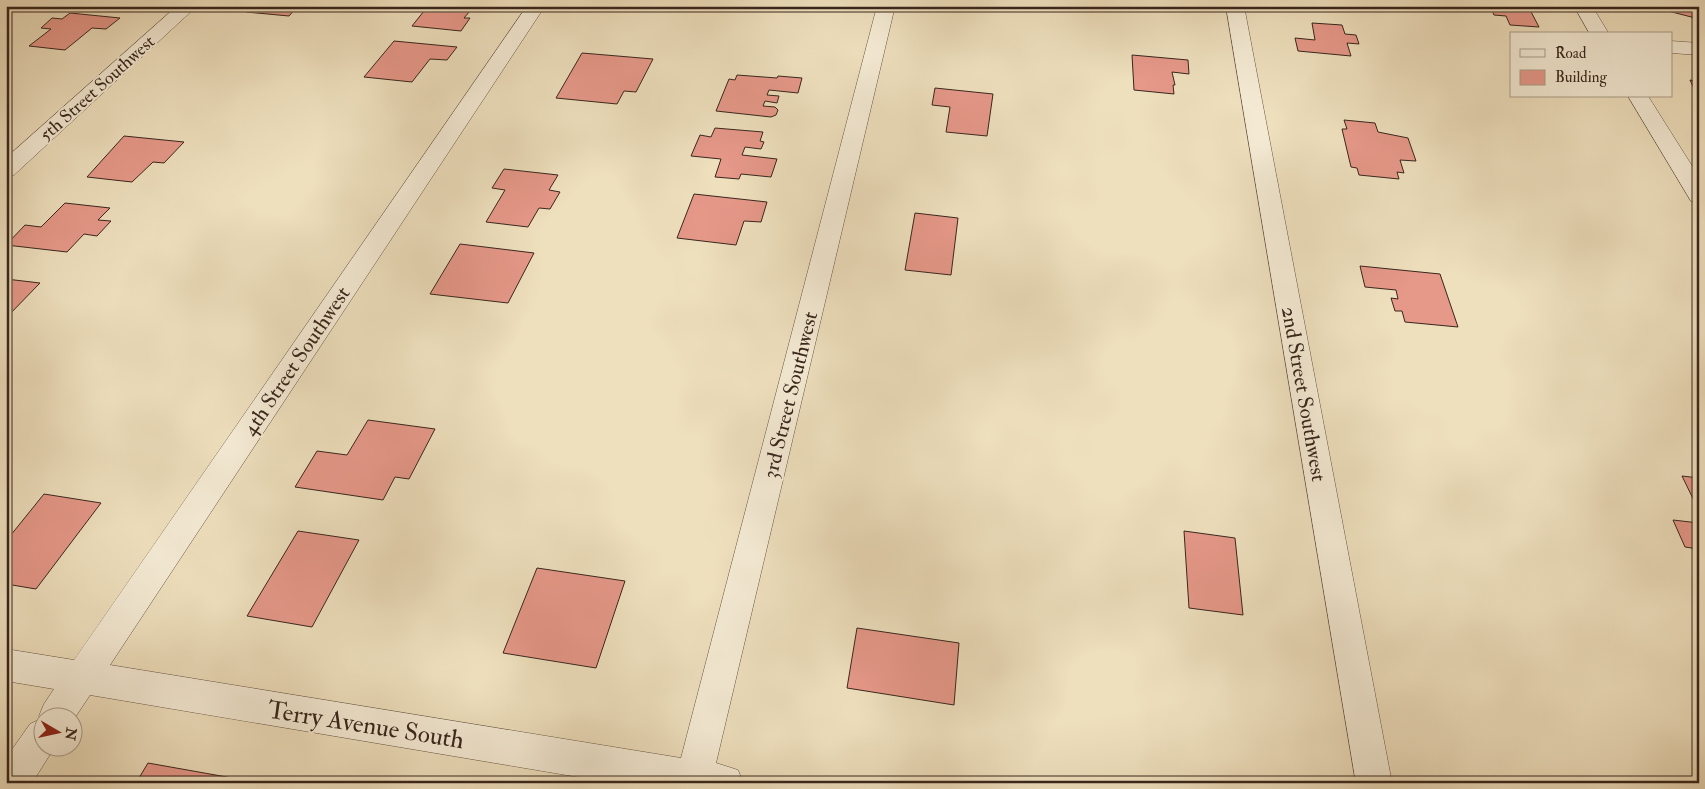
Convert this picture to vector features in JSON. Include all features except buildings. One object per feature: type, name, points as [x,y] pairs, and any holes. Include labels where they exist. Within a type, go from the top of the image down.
[{"type":"street","name":"5th Street Southwest","points":[[6,170],[188,6]]},
{"type":"street","name":"4th Street Southwest","points":[[63,706],[536,6]]},
{"type":"street","name":"3rd Street Southwest","points":[[704,781],[886,6]]},
{"type":"street","name":"2nd Street Southwest","points":[[1235,6],[1374,783]]},
{"type":"street","points":[[1583,6],[1599,32]]},
{"type":"street","points":[[1672,47],[1699,49]]},
{"type":"street","points":[[1639,98],[1699,196]]},
{"type":"street","name":"Terry Avenue South","points":[[6,665],[704,781]]},
{"type":"street","points":[[10,783],[32,751]]}]
